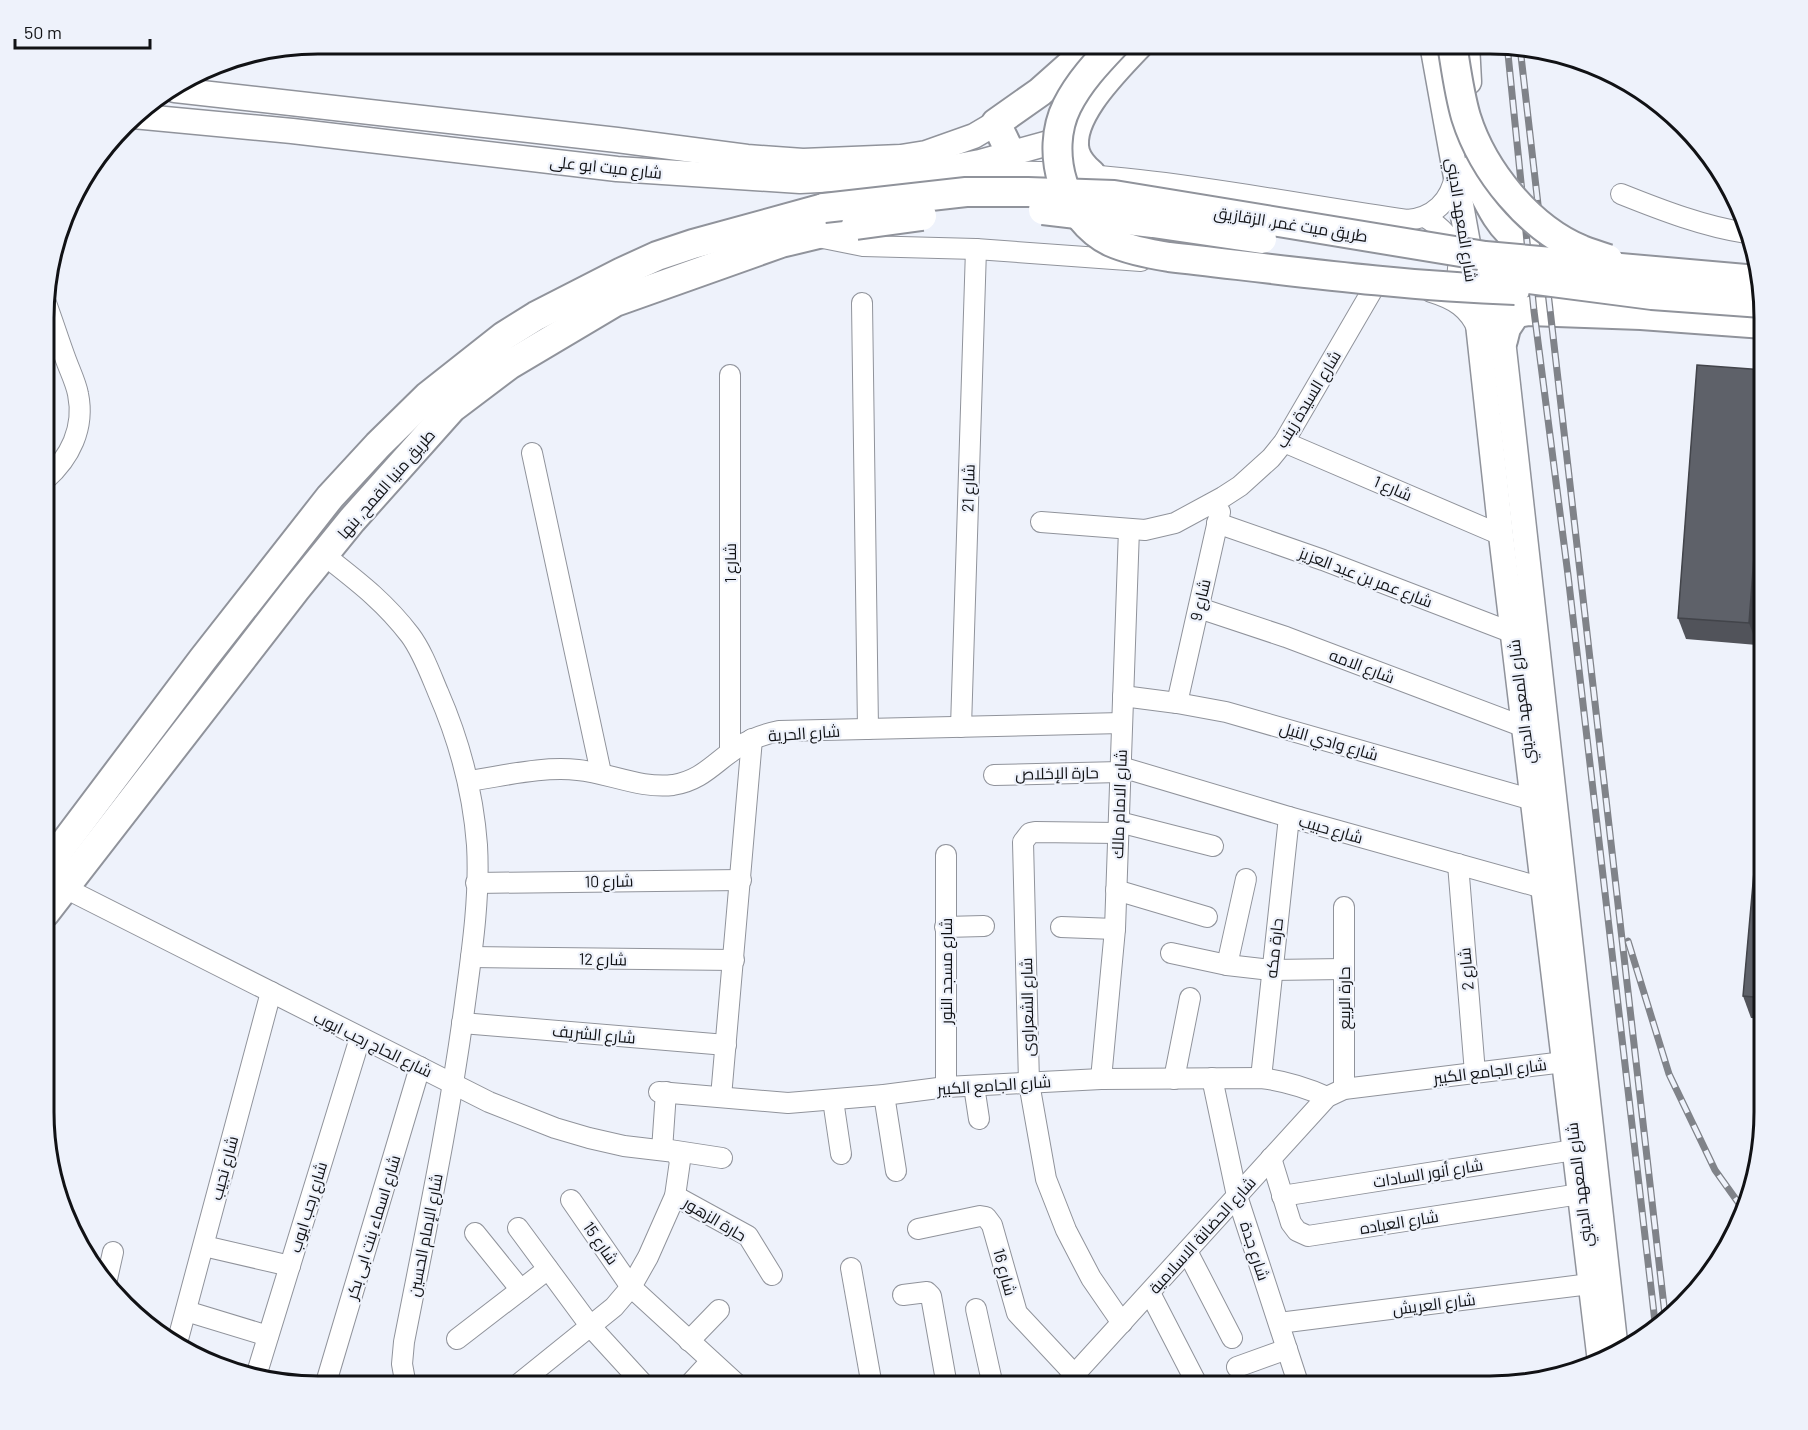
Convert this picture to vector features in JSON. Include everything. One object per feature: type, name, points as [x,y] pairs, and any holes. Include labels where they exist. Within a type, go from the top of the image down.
[{"type":"highway","points":[[1011,153],[996,123],[1040,92],[1083,54]]},
{"type":"highway","points":[[1106,54],[1082,80],[1066,108],[1058,145],[1062,180],[1071,203],[1089,225],[1112,242],[1142,252],[1169,257],[1445,288],[1537,290],[1592,287]]},
{"type":"highway","points":[[1091,174],[1078,160],[1074,145],[1075,135],[1084,112],[1096,92],[1130,54]]},
{"type":"highway","points":[[1454,54],[1466,118],[1485,160],[1524,211],[1580,249],[1613,260],[1669,272]]},
{"type":"highway","points":[[1463,172],[1503,225],[1520,239],[1658,259],[1749,268]]},
{"type":"highway","name":"طريق ميت غمر, الزقازيق","points":[[824,208],[966,192],[1114,195],[1485,256],[1751,279]]},
{"type":"highway","name":"طريق منيا القمح, بنها","points":[[54,874],[202,659],[330,497],[428,396],[504,336],[536,316],[622,272],[657,256],[763,223],[824,208]]},
{"type":"highway","name":"طريق ميت غمر, الزقازيق","points":[[856,225],[965,210],[1028,209],[1063,212],[1153,222],[1535,280],[1653,295],[1753,302]]},
{"type":"highway","name":"طريق منيا القمح, بنها","points":[[54,874],[352,520],[452,408],[519,359],[615,302],[781,243],[856,225]]},
{"type":"highway","points":[[1490,336],[1506,328],[1516,313],[1529,311],[1641,315],[1754,323]]},
{"type":"highway","points":[[330,497],[352,520]]},
{"type":"main road","name":"شارع المعهد الديني","points":[[1434,54],[1463,172],[1483,236],[1497,300],[1490,336],[1501,535],[1574,1150],[1580,1194],[1593,1228],[1590,1284],[1599,1353]]},
{"type":"main road","name":"شارع المعهد الديني","points":[[1463,172],[1467,54]]},
{"type":"main road","name":"شارع ميت ابو على","points":[[183,91],[747,157],[803,161],[884,159],[926,153],[950,146],[996,123]]},
{"type":"main road","name":"شارع ميت ابو على","points":[[147,117],[292,131],[617,169],[800,181],[877,177],[948,168],[1075,135]]},
{"type":"main road","name":"شارع المعهد الديني","points":[[1490,336],[1593,1228],[1615,1345]]},
{"type":"street","points":[[763,223],[797,201],[845,196],[991,172],[1020,171],[1091,174],[1186,185],[1407,220],[1435,211],[1444,203],[1463,172]]},
{"type":"street","points":[[1621,194],[1668,212],[1739,231]]},
{"type":"street","points":[[1425,216],[1450,238],[1458,257],[1457,278],[1448,297]]},
{"type":"street","points":[[812,235],[862,246],[976,249],[1380,277],[1448,297],[1470,314],[1490,336]]},
{"type":"street","name":"شارع 21","points":[[961,727],[976,249]]},
{"type":"street","name":"شارع السيدة زينب","points":[[1041,522],[1145,531],[1165,527],[1223,497],[1257,473],[1284,442],[1380,277]]},
{"type":"street","points":[[862,303],[868,729]]},
{"type":"street","points":[[54,326],[78,394],[80,411],[73,444],[65,459],[54,471]]},
{"type":"street","name":"شارع 1","points":[[730,375],[730,752]]},
{"type":"street","name":"شارع 1","points":[[1284,442],[1501,535]]},
{"type":"street","points":[[532,453],[601,773]]},
{"type":"street","name":"شارع 9","points":[[1177,703],[1223,497]]},
{"type":"street","name":"شارع عمر بن عبد العزيز","points":[[1217,523],[1323,560],[1513,633]]},
{"type":"street","name":"شارع الامام مالك","points":[[1101,1079],[1115,929],[1129,529]]},
{"type":"street","name":"شارع الإمام الحسين","points":[[324,555],[380,599],[411,637],[427,666],[451,722],[468,781],[477,844],[477,883],[471,957],[454,1084],[404,1342],[402,1364],[404,1376]]},
{"type":"street","name":"شارع الامه","points":[[1199,608],[1286,637],[1524,727]]},
{"type":"street","name":"شارع وادي النيل","points":[[1123,696],[1226,712],[1533,800]]},
{"type":"street","name":"شارع الحرية","points":[[468,781],[559,768],[601,773],[651,785],[676,784],[700,776],[730,752],[752,739],[779,731],[1122,723]]},
{"type":"street","points":[[721,1097],[752,739]]},
{"type":"street","name":"حارة الإخلاص","points":[[994,775],[1120,769]]},
{"type":"street","name":"شارع حبيب","points":[[1120,769],[1543,888]]},
{"type":"street","name":"حارة مكه","points":[[1261,1078],[1288,817]]},
{"type":"street","points":[[1119,827],[1213,846]]},
{"type":"street","name":"شارع الشعراوى","points":[[1119,827],[1035,832],[1025,837],[1023,842],[1029,1083],[1046,1179],[1066,1230],[1091,1278],[1122,1323]]},
{"type":"street","name":"شارع مسجد النور","points":[[946,855],[946,1087]]},
{"type":"street","name":"شارع 2","points":[[1458,864],[1475,1073]]},
{"type":"street","points":[[1227,965],[1246,879]]},
{"type":"street","name":"شارع الحاج رجب ايوب","points":[[54,880],[489,1102],[555,1128],[589,1138],[624,1146],[722,1158]]},
{"type":"street","name":"شارع 10","points":[[477,883],[741,880]]},
{"type":"street","points":[[1116,890],[1207,917]]},
{"type":"street","name":"حارة الربيع","points":[[1335,1093],[1344,969],[1344,907]]},
{"type":"street","points":[[945,927],[984,926]]},
{"type":"street","points":[[1061,927],[1115,929]]},
{"type":"street","points":[[1171,953],[1227,965],[1271,970],[1344,969]]},
{"type":"street","name":"شارع 12","points":[[471,957],[734,960]]},
{"type":"street","name":"شارع نجيب","points":[[179,1336],[271,992]]},
{"type":"street","points":[[1174,1078],[1190,998]]},
{"type":"street","name":"شارع الشريف","points":[[462,1023],[726,1045]]},
{"type":"street","name":"شارع رجب ايوب","points":[[258,1369],[360,1038]]},
{"type":"street","name":"شارع الجامع الكبير","points":[[666,1150],[663,1092],[788,1103],[946,1087],[1101,1079],[1261,1078],[1335,1093],[1564,1062]]},
{"type":"street","name":"شارع اسماء بنت ابى بكر","points":[[328,1376],[420,1067]]},
{"type":"street","name":"شارع جدة","points":[[1212,1078],[1237,1196],[1296,1376]]},
{"type":"street","points":[[974,1086],[979,1119]]},
{"type":"street","name":"شارع الحضانة الاسلامية","points":[[1074,1376],[1270,1158],[1335,1093]]},
{"type":"street","points":[[884,1095],[896,1171]]},
{"type":"street","points":[[833,1100],[841,1154]]},
{"type":"street","points":[[529,1376],[614,1307],[631,1287],[652,1248],[675,1196],[680,1161],[675,1152],[666,1150]]},
{"type":"street","name":"شارع أنور السادات","points":[[1282,1196],[1574,1150]]},
{"type":"street","name":"شارع العباده","points":[[1270,1158],[1291,1223],[1297,1231],[1308,1236],[1580,1194]]},
{"type":"street","name":"حارة الزهور","points":[[675,1196],[748,1236],[772,1275]]},
{"type":"street","name":"شارع 15","points":[[571,1200],[631,1287],[728,1376]]},
{"type":"street","name":"شارع 16","points":[[918,1229],[980,1216],[989,1220],[1017,1313],[1066,1376]]},
{"type":"street","points":[[518,1228],[591,1327],[636,1376]]},
{"type":"street","points":[[475,1233],[521,1290]]},
{"type":"street","points":[[204,1246],[290,1266]]},
{"type":"street","points":[[1187,1251],[1232,1338]]},
{"type":"street","points":[[108,1272],[112,1252]]},
{"type":"street","points":[[851,1268],[870,1376]]},
{"type":"street","points":[[457,1339],[548,1269]]},
{"type":"street","name":"شارع العريش","points":[[1279,1323],[1590,1284]]},
{"type":"street","points":[[903,1295],[922,1291],[931,1296],[944,1376]]},
{"type":"street","points":[[1150,1293],[1193,1376]]},
{"type":"street","points":[[976,1309],[991,1376]]},
{"type":"street","points":[[689,1341],[719,1310]]},
{"type":"street","points":[[186,1311],[268,1336]]},
{"type":"street","points":[[1237,1367],[1287,1349]]},
{"type":"street","points":[[697,1376],[711,1361]]},
{"type":"building","points":[[1697,365],[1754,369],[1754,556],[1749,623],[1678,618]]},
{"type":"building","points":[[1754,872],[1754,997],[1743,996]]},
{"type":"railway","points":[[1508,55],[1534,311],[1568,575],[1655,1318]]},
{"type":"railway","points":[[1521,56],[1664,1310]]},
{"type":"railway","points":[[1628,941],[1669,1074],[1715,1170],[1738,1202]]}]
